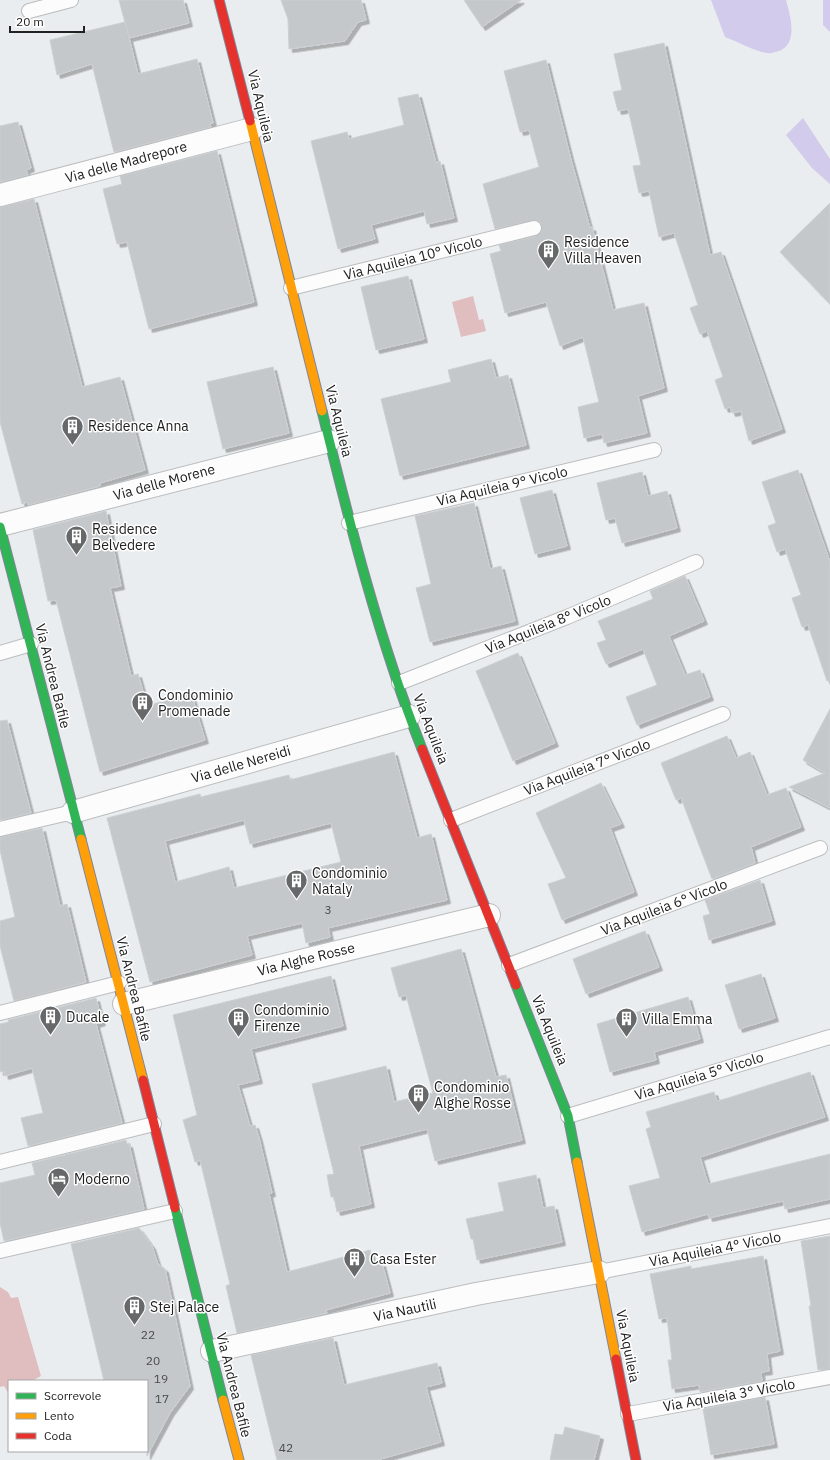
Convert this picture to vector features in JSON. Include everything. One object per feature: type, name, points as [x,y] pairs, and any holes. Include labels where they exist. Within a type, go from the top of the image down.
[{"type":"street","name":"Via Aquileia","points":[[219,0],[349,523],[409,716],[568,1116],[636,1460]]},
{"type":"street","name":"Via delle Madrepore","points":[[0,195],[252,129]]},
{"type":"street","name":"Via delle Morene","points":[[0,526],[329,441]]},
{"type":"street","name":"Via Andrea Bafile","points":[[0,526],[5,566],[31,644],[73,812],[119,983],[175,1211],[239,1460]]},
{"type":"street","name":"Via delle Nereidi","points":[[73,812],[409,716]]},
{"type":"street","name":"Via Alghe Rosse","points":[[124,1004],[489,915]]},
{"type":"street","name":"Via Nautili","points":[[212,1352],[476,1294],[599,1272]]},
{"type":"lane","points":[[29,11],[71,0]]},
{"type":"lane","name":"Via Aquileia 10° Vicolo","points":[[291,288],[534,228]]},
{"type":"lane","name":"Via Aquileia 9° Vicolo","points":[[349,523],[654,450]]},
{"type":"lane","name":"Via Aquileia 8° Vicolo","points":[[399,683],[567,617],[696,562]]},
{"type":"lane","points":[[0,652],[31,644]]},
{"type":"lane","name":"Via Aquileia 7° Vicolo","points":[[451,820],[723,714]]},
{"type":"lane","points":[[0,829],[73,812]]},
{"type":"lane","name":"Via Aquileia 6° Vicolo","points":[[509,965],[820,848]]},
{"type":"lane","points":[[0,1013],[119,983]]},
{"type":"lane","name":"Via Aquileia 5° Vicolo","points":[[568,1116],[830,1037]]},
{"type":"lane","points":[[0,1162],[154,1124]]},
{"type":"lane","points":[[0,1251],[175,1211]]},
{"type":"lane","name":"Via Aquileia 4° Vicolo","points":[[599,1272],[830,1226]]},
{"type":"lane","name":"Via Aquileia 3° Vicolo","points":[[628,1414],[830,1377]]},
{"type":"shaded area","points":[[711,0],[786,0],[792,28],[789,42],[779,51],[768,53],[756,50],[725,37]]},
{"type":"shaded area","points":[[823,0],[830,0],[830,32],[823,25]]},
{"type":"shaded area","points":[[803,118],[830,159],[830,184],[812,168],[786,135]]},
{"type":"shaded area","points":[[473,296],[479,320],[483,319],[486,331],[461,337],[452,302]]},
{"type":"shaded area","points":[[0,1287],[8,1292],[11,1298],[18,1297],[41,1376],[34,1380],[8,1380],[8,1392],[4,1386],[0,1387]]},
{"type":"building","points":[[119,0],[183,0],[189,23],[129,38]]},
{"type":"building","points":[[281,0],[361,0],[366,20],[358,22],[345,41],[289,49],[288,19]]},
{"type":"building","points":[[464,0],[521,0],[482,27]]},
{"type":"building","points":[[125,22],[138,74],[197,59],[213,123],[210,124],[211,127],[114,152],[92,64],[57,75],[50,40]]},
{"type":"building","points":[[664,43],[710,255],[721,252],[782,429],[749,441],[741,411],[732,413],[730,407],[725,409],[715,380],[723,377],[707,331],[700,334],[690,308],[698,305],[674,233],[659,237],[649,191],[639,193],[633,166],[641,165],[628,109],[618,111],[613,92],[622,90],[614,54]]},
{"type":"building","points":[[546,60],[570,156],[590,228],[592,227],[613,310],[644,303],[664,388],[638,396],[647,433],[604,443],[602,434],[584,438],[578,407],[599,402],[583,337],[560,346],[546,302],[505,313],[490,254],[501,251],[499,245],[536,236],[542,231],[540,222],[536,220],[495,229],[483,184],[539,167],[529,130],[520,132],[504,71]]},
{"type":"building","points":[[418,94],[436,163],[440,161],[454,218],[427,224],[424,211],[371,225],[375,239],[338,249],[311,141],[347,132],[349,139],[404,125],[398,98]]},
{"type":"building","points":[[18,122],[31,168],[26,170],[28,175],[0,182],[0,126]]},
{"type":"building","points":[[217,151],[254,302],[149,329],[127,242],[117,244],[103,189],[122,184],[120,176]]},
{"type":"building","points":[[34,199],[82,387],[120,377],[145,470],[100,483],[100,486],[28,505],[27,502],[22,504],[0,422],[0,207]]},
{"type":"building","points":[[830,203],[830,304],[780,252]]},
{"type":"building","points":[[408,276],[424,339],[376,350],[361,287]]},
{"type":"building","points":[[491,359],[496,378],[508,375],[526,445],[400,476],[381,399],[451,382],[448,370]]},
{"type":"building","points":[[273,367],[289,433],[223,449],[207,382]]},
{"type":"building","points":[[798,470],[830,562],[830,680],[827,681],[808,625],[802,627],[792,598],[801,595],[785,549],[777,552],[768,526],[776,523],[762,482]]},
{"type":"building","points":[[642,472],[648,496],[667,491],[677,528],[622,543],[615,518],[606,520],[597,483]]},
{"type":"building","points":[[552,490],[567,546],[535,554],[520,498]]},
{"type":"building","points":[[474,503],[490,569],[501,566],[515,621],[430,642],[416,588],[431,584],[415,516]]},
{"type":"building","points":[[106,511],[121,586],[110,588],[131,676],[138,674],[147,706],[191,693],[205,740],[100,772],[56,600],[48,601],[33,530]]},
{"type":"building","points":[[685,576],[704,621],[669,636],[685,675],[700,670],[710,697],[637,725],[626,697],[657,685],[643,649],[606,664],[597,643],[606,640],[598,621],[653,599],[650,591]]},
{"type":"building","points":[[518,653],[555,743],[513,761],[476,671]]},
{"type":"building","points":[[830,709],[830,808],[789,787],[825,773],[803,760]]},
{"type":"building","points":[[7,720],[31,813],[0,820],[0,721]]},
{"type":"building","points":[[727,736],[736,758],[750,752],[767,795],[786,788],[801,827],[751,847],[755,863],[712,879],[681,798],[676,800],[661,763]]},
{"type":"building","points":[[394,752],[417,838],[431,834],[447,900],[328,928],[330,937],[306,943],[302,923],[247,936],[252,955],[150,982],[107,818],[200,794],[201,797],[289,775],[290,780]],"holes":[[[244,820],[250,844],[331,823],[341,862],[234,888],[229,867],[175,882],[165,841]]]},
{"type":"building","points":[[601,783],[621,824],[610,828],[634,892],[562,920],[548,884],[566,878],[536,813]]},
{"type":"building","points":[[42,828],[60,906],[67,904],[86,982],[14,1001],[0,946],[0,921],[15,917],[0,850],[0,837]]},
{"type":"building","points":[[760,880],[772,921],[709,940],[703,916],[710,914],[705,900]]},
{"type":"building","points":[[645,931],[659,967],[586,994],[573,959]]},
{"type":"building","points":[[461,949],[496,1077],[506,1075],[522,1140],[435,1161],[427,1129],[359,1146],[371,1204],[337,1212],[334,1197],[331,1197],[327,1175],[334,1174],[312,1084],[386,1066],[394,1102],[433,1093],[406,995],[399,997],[391,968]]},
{"type":"building","points":[[761,974],[775,1018],[739,1029],[725,985]]},
{"type":"building","points":[[331,976],[343,1026],[251,1049],[259,1080],[238,1085],[250,1126],[255,1125],[259,1138],[272,1193],[269,1194],[287,1272],[370,1250],[374,1265],[382,1263],[390,1293],[326,1310],[327,1313],[237,1333],[226,1286],[230,1284],[200,1160],[195,1162],[183,1120],[197,1115],[173,1015]]},
{"type":"building","points":[[688,997],[700,1039],[654,1052],[656,1060],[610,1072],[597,1024]]},
{"type":"building","points":[[96,998],[102,1022],[96,1024],[122,1123],[28,1146],[21,1118],[43,1113],[32,1068],[5,1076],[4,1071],[0,1072],[0,1024],[9,1022],[8,1020]]},
{"type":"building","points":[[810,1072],[825,1117],[700,1157],[708,1184],[830,1154],[830,1199],[785,1209],[783,1201],[709,1218],[708,1214],[642,1232],[629,1186],[660,1178],[646,1129],[651,1127],[646,1112],[714,1092],[717,1101]]},
{"type":"building","name":"Moderno","points":[[126,1140],[127,1144],[129,1144],[144,1209],[4,1241],[0,1223],[0,1183],[35,1175],[32,1163]]},
{"type":"building","points":[[536,1175],[543,1208],[554,1206],[562,1242],[477,1260],[473,1239],[471,1239],[466,1219],[504,1211],[498,1183]]},
{"type":"building","name":"Stej Palace","points":[[139,1228],[152,1246],[158,1264],[165,1269],[190,1386],[170,1413],[147,1456],[148,1380],[104,1380],[71,1244]]},
{"type":"building","points":[[830,1236],[830,1369],[818,1370],[809,1306],[811,1306],[801,1241]]},
{"type":"building","points":[[763,1256],[780,1351],[767,1354],[769,1371],[761,1372],[762,1381],[700,1392],[699,1385],[672,1389],[668,1360],[672,1360],[667,1318],[659,1319],[650,1274],[691,1266],[691,1269]]},
{"type":"building","points":[[333,1338],[344,1385],[437,1363],[442,1383],[426,1387],[441,1442],[377,1460],[277,1460],[251,1355]]},
{"type":"building","points":[[765,1397],[774,1444],[711,1455],[703,1409]]},
{"type":"building","points":[[565,1427],[600,1436],[594,1460],[550,1460],[555,1434],[563,1435]]},
{"type":"traffic: fast","points":[[322,411],[366,582],[392,666],[422,749]]},
{"type":"traffic: fast","points":[[0,527],[81,839]]},
{"type":"traffic: fast","points":[[516,985],[568,1116],[577,1162]]},
{"type":"traffic: fast","points":[[175,1208],[223,1400]]},
{"type":"traffic: slow","points":[[250,121],[322,411]]},
{"type":"traffic: slow","points":[[81,839],[143,1080]]},
{"type":"traffic: slow","points":[[577,1162],[616,1359]]},
{"type":"traffic: slow","points":[[223,1400],[239,1460]]},
{"type":"traffic: jam","points":[[219,0],[250,121]]},
{"type":"traffic: jam","points":[[422,749],[516,985]]},
{"type":"traffic: jam","points":[[143,1080],[175,1208]]},
{"type":"traffic: jam","points":[[616,1359],[636,1460]]},
{"type":"place","name":"Residence Villa Heaven","points":[[548,270]]},
{"type":"place","name":"Residence Anna","points":[[72,446]]},
{"type":"place","name":"Residence Belvedere","points":[[77,556]]},
{"type":"place","name":"Condominio Promenade","points":[[143,722]]},
{"type":"place","name":"Condominio Nataly","points":[[297,900]]},
{"type":"place","name":"Ducale","points":[[50,1036]]},
{"type":"place","name":"Condominio Firenze","points":[[238,1038]]},
{"type":"place","name":"Villa Emma","points":[[626,1038]]},
{"type":"place","name":"Condominio Alghe Rosse","points":[[418,1114]]},
{"type":"place","name":"Moderno","points":[[58,1198]]},
{"type":"place","name":"Casa Ester","points":[[354,1278]]},
{"type":"place","name":"Stej Palace","points":[[135,1326]]}]
